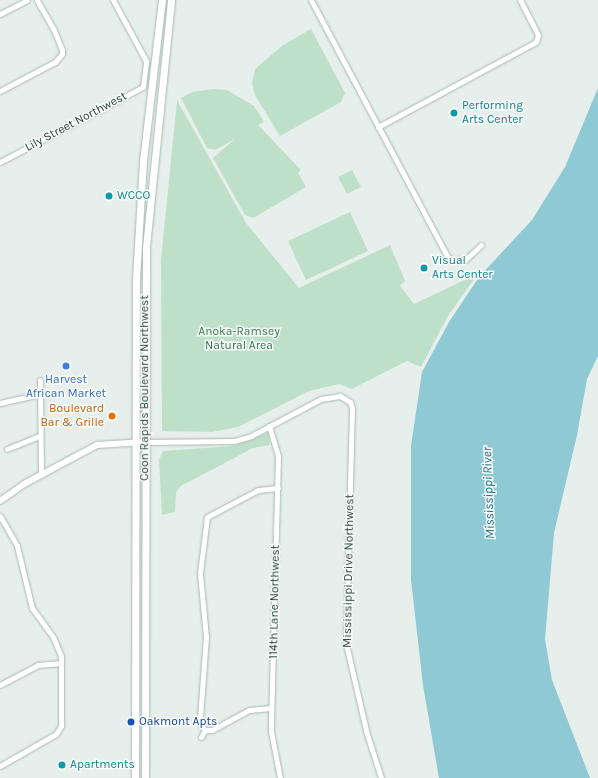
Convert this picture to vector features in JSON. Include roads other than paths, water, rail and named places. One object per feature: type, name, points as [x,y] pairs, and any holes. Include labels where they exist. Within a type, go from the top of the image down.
[{"type":"main road","name":"Coon Rapids Boulevard Northwest","points":[[136,778],[135,442],[138,231],[162,0]]},
{"type":"main road","name":"Coon Rapids Boulevard Northwest","points":[[145,778],[146,247],[171,0]]},
{"type":"street","points":[[0,14],[27,0]]},
{"type":"street","points":[[0,91],[55,62],[62,54],[62,50],[54,30],[36,0]]},
{"type":"street","name":"Lily Street Northwest","points":[[0,162],[141,89],[146,77],[146,61],[114,0]]},
{"type":"street","points":[[311,0],[448,256],[452,260],[465,260],[481,245]]},
{"type":"street","points":[[378,127],[536,42],[538,35],[520,0]]},
{"type":"street","points":[[40,380],[41,475]]},
{"type":"street","points":[[0,403],[40,394]]},
{"type":"street","name":"Mississippi Drive Northwest","points":[[269,426],[326,398],[344,397],[350,402],[352,408],[346,632],[350,665],[381,778]]},
{"type":"street","points":[[0,501],[41,475],[101,444],[135,442],[229,441],[251,436],[269,426]]},
{"type":"street","name":"114th Lane Northwest","points":[[269,426],[277,449],[278,488],[271,708],[273,752],[280,778]]},
{"type":"street","points":[[7,449],[40,436]]},
{"type":"street","points":[[205,730],[201,725],[200,718],[206,637],[200,573],[207,517],[258,490],[278,488]]},
{"type":"street","points":[[0,516],[17,546],[32,608],[54,637],[61,663],[62,726],[56,734],[0,766]]},
{"type":"street","points":[[0,685],[38,665],[61,663]]},
{"type":"street","points":[[205,730],[212,730],[249,710],[271,708]]},
{"type":"street","points":[[201,737],[205,730]]},
{"type":"water","name":"Mississippi River","points":[[598,88],[598,356],[587,379],[577,435],[554,533],[545,639],[552,680],[590,778],[439,778],[423,685],[411,580],[411,446],[422,372],[449,322],[479,277],[532,220],[565,167]]},
{"type":"place","name":"Performing Arts Center","points":[[454,113]]},
{"type":"place","name":"WCCO","points":[[109,196]]},
{"type":"place","name":"Visual Arts Center","points":[[424,268]]},
{"type":"place","name":"Harvest African Market","points":[[66,366]]},
{"type":"place","name":"Boulevard Bar & Grille","points":[[112,416]]},
{"type":"place","name":"Oakmont Apts","points":[[131,722]]},
{"type":"place","name":"Apartments","points":[[62,765]]},
{"type":"park label","name":"Anoka-Ramsey Natural Area","points":[[239,339]]}]
